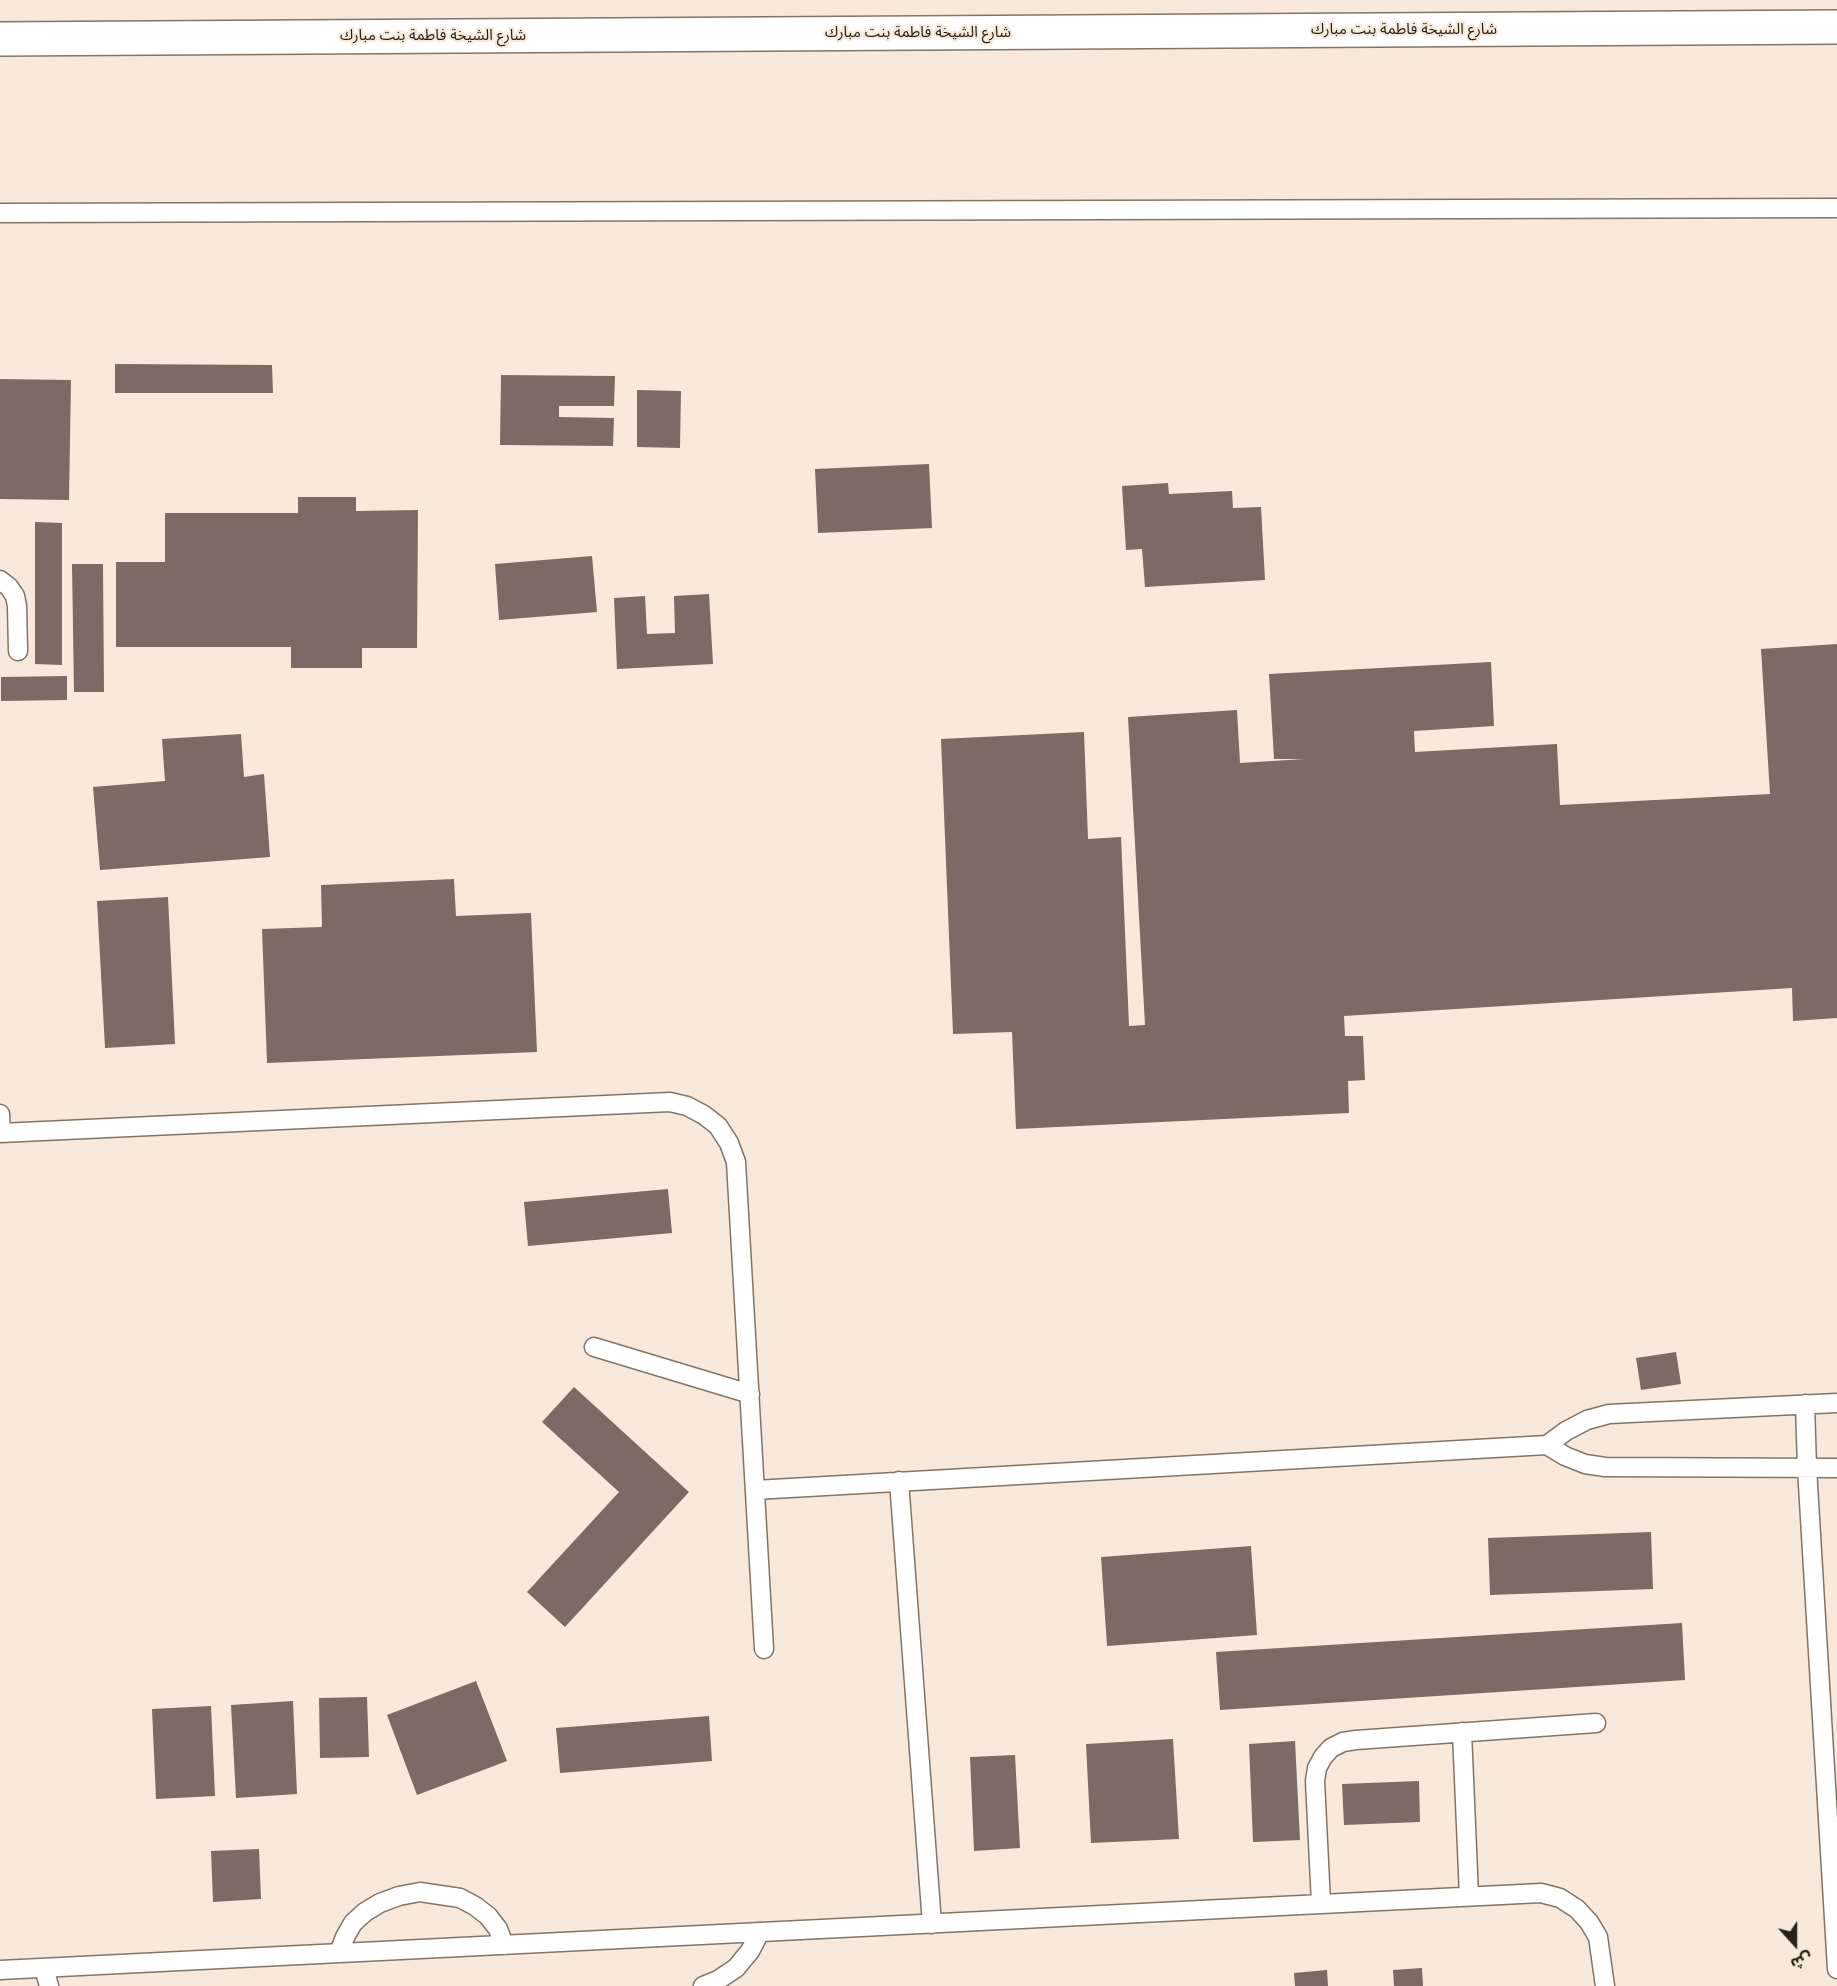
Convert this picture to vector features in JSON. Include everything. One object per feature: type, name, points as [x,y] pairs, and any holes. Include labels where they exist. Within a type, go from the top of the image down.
[{"type":"street","name":"شارع الشيخة فاطمة بنت مبارك","points":[[0,39],[1837,27]]},
{"type":"lane","points":[[0,213],[1837,208]]},
{"type":"lane","points":[[0,580],[15,596],[18,651]]},
{"type":"lane","points":[[0,1114],[1,1133],[670,1102],[687,1106],[704,1115],[718,1126],[729,1143],[736,1162],[764,1649]]},
{"type":"lane","points":[[594,1347],[750,1394]]},
{"type":"lane","points":[[755,1490],[1547,1445],[1566,1431],[1587,1420],[1610,1414],[1837,1403]]},
{"type":"lane","points":[[1805,1404],[1837,1969]]},
{"type":"lane","points":[[1547,1445],[1585,1464],[1605,1467],[1837,1468]]},
{"type":"lane","points":[[899,1481],[932,1923]]},
{"type":"lane","points":[[1321,1904],[1315,1781],[1317,1768],[1331,1748],[1343,1742],[1596,1723]]},
{"type":"lane","points":[[1462,1732],[1469,1896]]},
{"type":"lane","points":[[339,1953],[349,1930],[365,1912],[399,1896],[420,1892],[460,1898],[475,1906],[488,1916],[498,1929],[504,1945]]},
{"type":"lane","points":[[0,1970],[1541,1893],[1560,1899],[1577,1909],[1589,1922],[1598,1937],[1605,1986]]},
{"type":"lane","points":[[703,1986],[718,1980],[736,1968],[750,1951],[760,1932]]},
{"type":"lane","points":[[44,1968],[49,1986]]},
{"type":"building","points":[[115,364],[272,365],[273,393],[115,393]]},
{"type":"building","points":[[501,375],[615,376],[614,406],[559,406],[559,417],[614,418],[613,446],[500,445]]},
{"type":"building","points":[[0,379],[71,380],[69,500],[0,499]]},
{"type":"building","points":[[637,390],[681,391],[680,448],[637,447]]},
{"type":"building","points":[[929,464],[932,528],[818,533],[815,469]]},
{"type":"building","points":[[1168,483],[1169,494],[1232,491],[1233,508],[1261,507],[1265,580],[1145,587],[1142,549],[1126,550],[1122,486]]},
{"type":"building","points":[[298,497],[356,497],[356,511],[418,510],[417,648],[362,648],[362,668],[291,668],[291,647],[116,647],[116,562],[165,562],[165,513],[298,513]]},
{"type":"building","points":[[35,522],[62,523],[62,665],[35,664]]},
{"type":"building","points":[[592,556],[597,612],[499,620],[495,564]]},
{"type":"building","points":[[72,564],[103,564],[104,692],[74,692]]},
{"type":"building","points":[[709,594],[713,664],[617,669],[614,598],[645,596],[647,634],[675,633],[674,596]]},
{"type":"building","points":[[1837,644],[1837,1018],[1793,1021],[1792,988],[1344,1016],[1345,1036],[1363,1036],[1365,1080],[1348,1081],[1349,1113],[1016,1129],[1012,1032],[953,1034],[941,739],[1084,732],[1088,839],[1121,837],[1129,1026],[1145,1025],[1128,717],[1237,710],[1240,763],[1304,759],[1274,759],[1269,674],[1491,662],[1494,726],[1414,731],[1415,752],[1557,744],[1560,805],[1770,794],[1761,649]]},
{"type":"building","points":[[67,676],[67,700],[1,701],[1,677]]},
{"type":"building","points":[[241,734],[244,777],[264,774],[270,857],[100,870],[93,787],[165,781],[162,739]]},
{"type":"building","points":[[454,879],[456,916],[531,913],[537,1052],[267,1063],[262,929],[322,927],[321,885]]},
{"type":"building","points":[[168,897],[175,1044],[105,1048],[97,901]]},
{"type":"building","points":[[668,1189],[672,1233],[528,1246],[524,1202]]},
{"type":"building","points":[[1676,1352],[1681,1384],[1641,1390],[1636,1358]]},
{"type":"building","points":[[574,1387],[689,1492],[565,1627],[527,1592],[619,1492],[542,1422]]},
{"type":"building","points":[[1651,1532],[1653,1589],[1490,1595],[1488,1538]]},
{"type":"building","points":[[1251,1546],[1257,1635],[1107,1646],[1101,1557]]},
{"type":"building","points":[[1682,1623],[1685,1680],[1220,1710],[1216,1652]]},
{"type":"building","points":[[476,1681],[507,1761],[417,1795],[387,1715]]},
{"type":"building","points":[[367,1697],[369,1757],[320,1758],[319,1698]]},
{"type":"building","points":[[293,1701],[297,1794],[236,1798],[231,1705]]},
{"type":"building","points":[[211,1706],[215,1796],[156,1799],[152,1709]]},
{"type":"building","points":[[709,1716],[712,1761],[560,1773],[556,1728]]},
{"type":"building","points":[[1173,1739],[1179,1839],[1091,1843],[1086,1744]]},
{"type":"building","points":[[1295,1741],[1300,1840],[1253,1842],[1249,1744]]},
{"type":"building","points":[[1015,1755],[1020,1848],[974,1851],[970,1757]]},
{"type":"building","points":[[1419,1781],[1420,1822],[1344,1825],[1342,1784]]},
{"type":"building","points":[[259,1849],[261,1899],[213,1902],[211,1851]]},
{"type":"building","points":[[1422,1968],[1423,1986],[1394,1986],[1393,1970]]},
{"type":"building","points":[[1327,1970],[1328,1986],[1295,1986],[1294,1973]]}]
